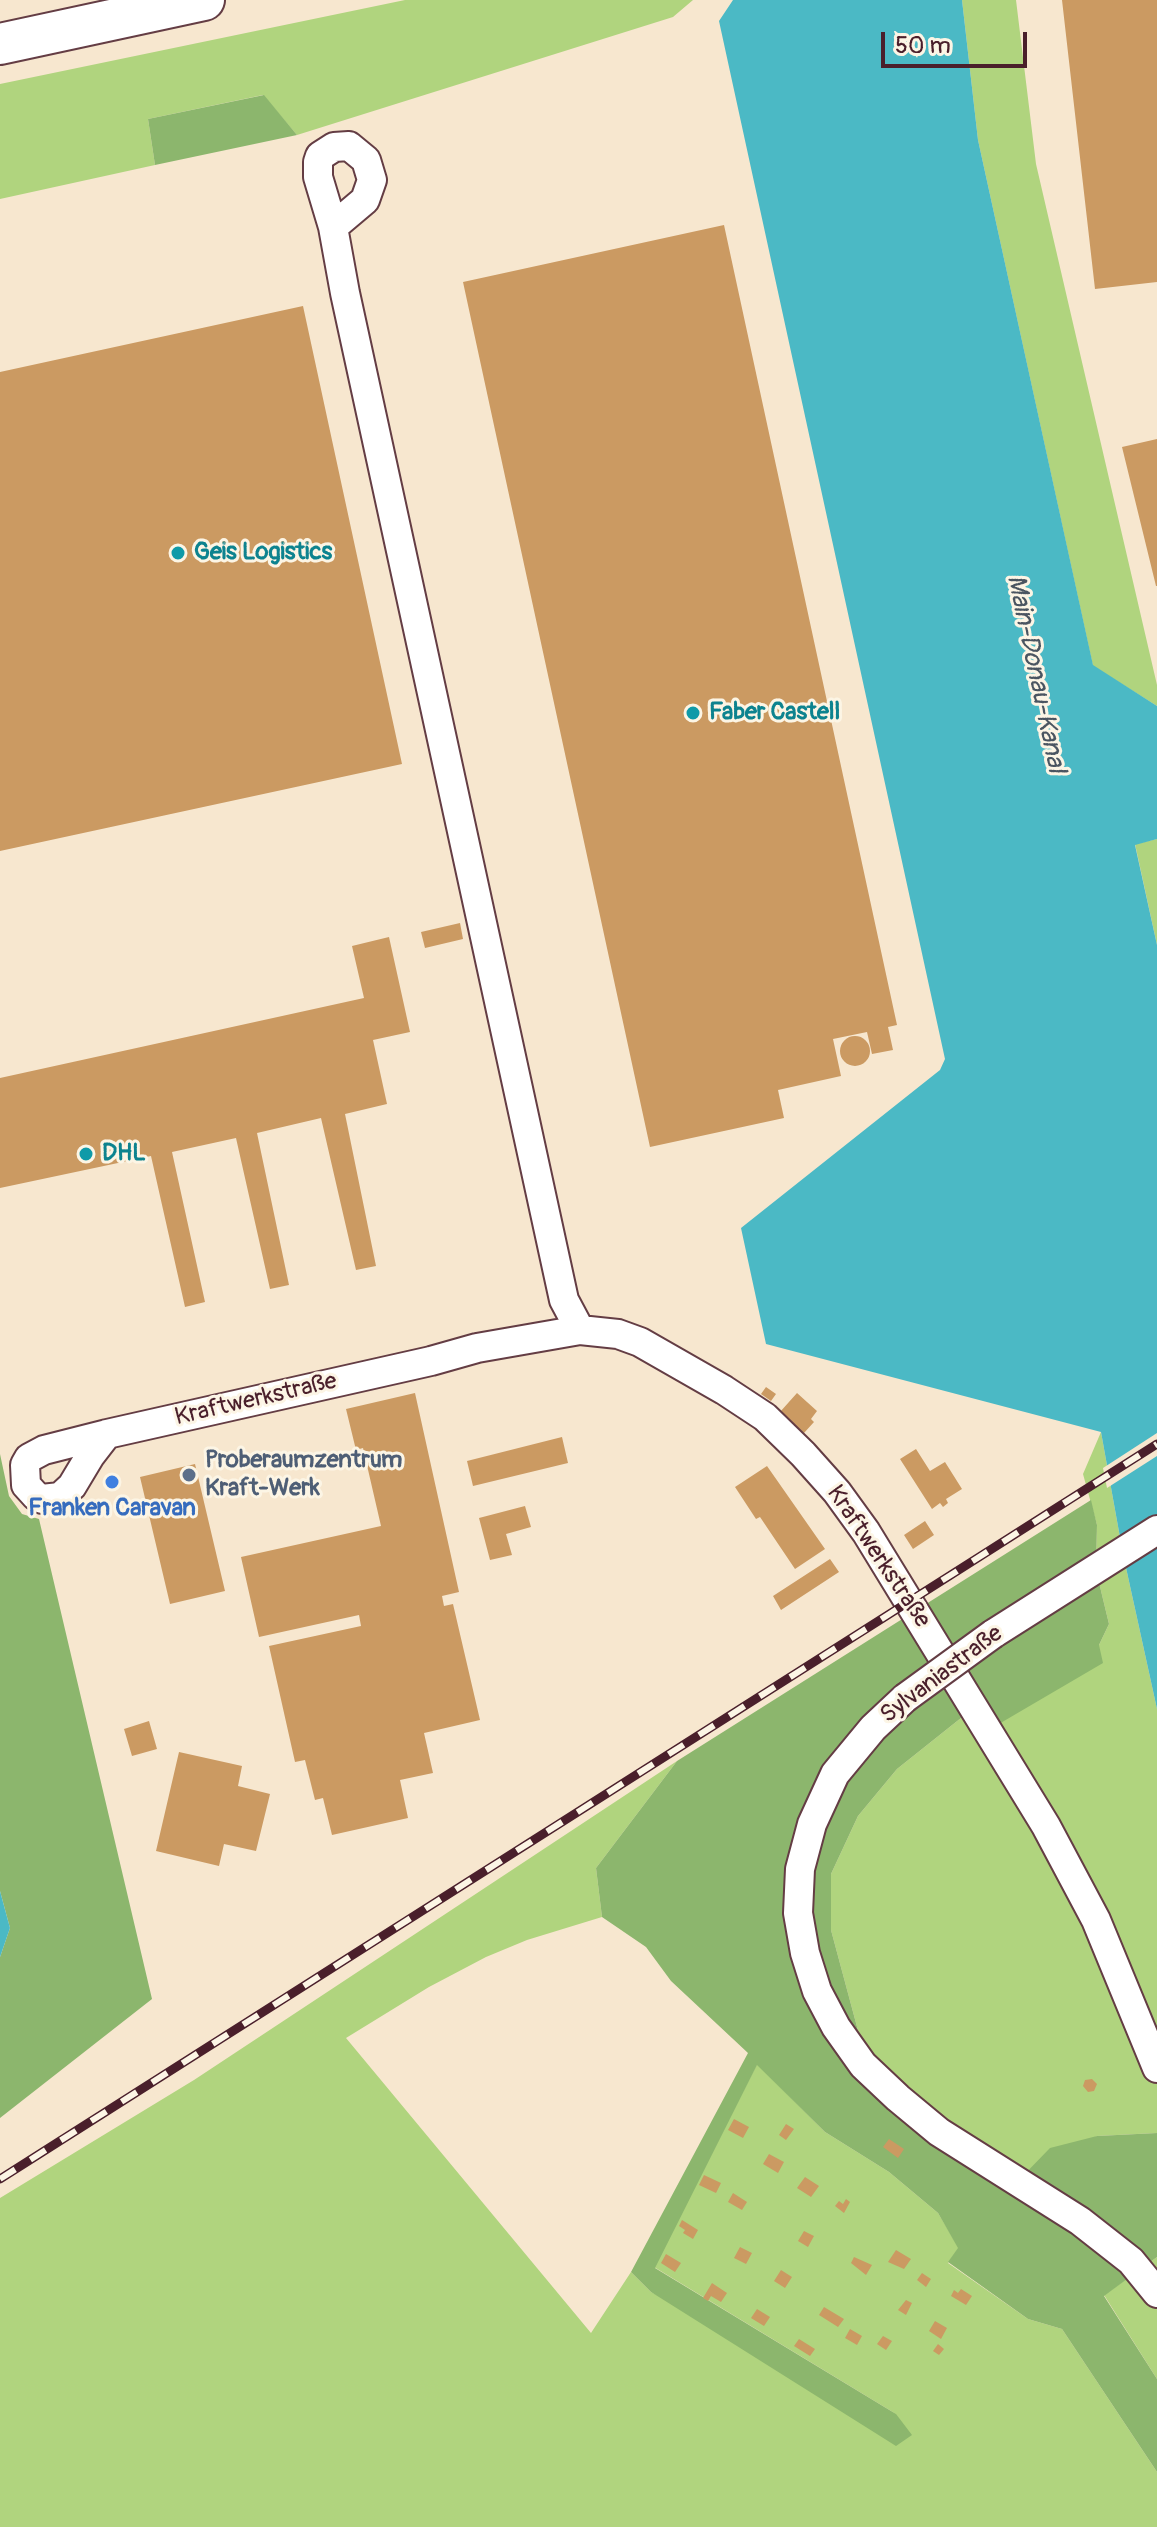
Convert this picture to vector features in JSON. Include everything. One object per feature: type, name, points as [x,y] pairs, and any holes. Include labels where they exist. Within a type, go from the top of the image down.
[{"type":"highway","points":[[0,44],[204,0]]},
{"type":"street","points":[[333,227],[444,755],[564,1300],[580,1330]]},
{"type":"street","name":"Kraftwerkstraße","points":[[107,1434],[477,1348],[580,1330],[618,1334],[640,1342],[724,1390],[765,1417],[837,1492],[891,1572],[1046,1826],[1096,1920],[1157,2068]]},
{"type":"street","name":"Sylvaniastraße","points":[[1157,1530],[993,1634],[905,1698],[873,1728],[835,1774],[817,1811],[800,1869],[798,1913],[805,1953],[817,1991],[836,2027],[863,2065],[939,2132],[1080,2221],[1131,2261],[1157,2293]]},
{"type":"green space","points":[[405,0],[693,0],[673,17],[297,135],[263,95],[148,119],[155,165],[0,199],[0,84]]},
{"type":"green space","points":[[962,0],[1016,0],[1036,164],[1157,685],[1157,706],[1093,666],[978,140]]},
{"type":"green space","points":[[264,95],[297,135],[155,165],[148,119]]},
{"type":"green space","points":[[1157,839],[1157,945],[1135,844]]},
{"type":"green space","points":[[1101,1432],[1123,1554],[1157,1709],[1157,2133],[1097,2136],[1017,2181],[867,2064],[831,1930],[831,1874],[858,1816],[897,1769],[961,1718],[992,1728],[1099,1645],[1109,1624],[1096,1570],[1097,1525],[1083,1474]]},
{"type":"green space","points":[[0,1454],[9,1496],[22,1514],[39,1519],[152,1999],[0,2118],[0,1957],[10,1928],[0,1891]]},
{"type":"green space","points":[[1091,1500],[1097,1525],[1096,1570],[1109,1624],[1099,1645],[1103,1663],[992,1728],[961,1718],[897,1769],[858,1816],[831,1874],[831,1930],[867,2064],[1018,2181],[1050,2148],[1097,2136],[1157,2133],[1157,2257],[1104,2296],[1157,2379],[1157,2472],[1062,2329],[1028,2319],[948,2262],[958,2248],[938,2213],[889,2172],[825,2132],[757,2065],[655,2268],[896,2414],[912,2435],[896,2446],[651,2292],[631,2272],[748,2053],[671,1981],[646,1947],[602,1917],[596,1868],[677,1761]]},
{"type":"green space","points":[[677,1761],[596,1868],[602,1917],[527,1940],[486,1957],[429,1987],[346,2038],[591,2333],[631,2272],[651,2292],[896,2414],[654,2267],[757,2064],[825,2132],[889,2172],[938,2213],[959,2248],[948,2263],[1028,2319],[1062,2329],[1157,2472],[1157,2527],[0,2527],[0,2198],[194,2080]]},
{"type":"green space","points":[[1157,2257],[1157,2379],[1104,2295]]},
{"type":"water","name":"Main-Donau-Kanal","points":[[733,0],[962,0],[978,140],[1093,665],[1157,706],[1157,839],[1135,845],[1157,945],[1157,1709],[1123,1554],[1101,1432],[766,1344],[741,1228],[940,1070],[945,1059],[719,21]]},
{"type":"water","points":[[0,1891],[10,1928],[0,1957]]},
{"type":"pier","points":[[1157,1433],[1157,1456],[1107,1488],[1103,1468]]},
{"type":"building","points":[[1062,0],[1157,0],[1157,282],[1095,289]]},
{"type":"building","name":"Faber Castell","points":[[724,225],[897,1025],[888,1027],[893,1050],[872,1054],[867,1032],[833,1039],[841,1076],[778,1090],[784,1118],[650,1147],[463,282]]},
{"type":"building","name":"Geis Logistics","points":[[303,306],[402,764],[0,851],[0,372]]},
{"type":"building","points":[[1157,439],[1157,586],[1156,586],[1122,447]]},
{"type":"building","points":[[460,923],[463,939],[425,948],[421,932]]},
{"type":"building","name":"DHL","points":[[389,937],[410,1032],[373,1040],[387,1104],[345,1114],[376,1266],[356,1270],[321,1118],[257,1133],[289,1285],[270,1289],[236,1138],[172,1152],[205,1302],[185,1307],[151,1156],[0,1188],[0,1078],[364,998],[352,946]]},
{"type":"building","points":[[855,1036],[861,1037],[869,1045],[869,1057],[861,1065],[855,1066],[849,1065],[841,1057],[840,1051],[841,1045],[849,1037]]},
{"type":"building","points":[[766,1387],[776,1394],[771,1401],[761,1394]]},
{"type":"building","points":[[415,1393],[459,1592],[442,1596],[444,1606],[453,1604],[480,1720],[424,1733],[433,1773],[400,1780],[408,1818],[332,1835],[323,1798],[315,1800],[305,1760],[295,1762],[269,1646],[361,1626],[359,1615],[259,1637],[241,1557],[381,1526],[363,1448],[356,1450],[346,1409]]},
{"type":"building","points":[[797,1393],[817,1411],[811,1419],[814,1422],[804,1433],[780,1412]]},
{"type":"building","points":[[562,1437],[568,1463],[473,1486],[467,1461]]},
{"type":"building","points":[[916,1449],[930,1471],[945,1462],[962,1489],[946,1499],[948,1503],[943,1507],[940,1503],[932,1509],[900,1459]]},
{"type":"building","points":[[195,1464],[225,1591],[170,1604],[140,1477]]},
{"type":"building","points":[[767,1466],[825,1549],[795,1569],[760,1517],[756,1519],[735,1487]]},
{"type":"building","points":[[525,1506],[531,1527],[506,1534],[512,1555],[490,1560],[479,1518]]},
{"type":"building","points":[[925,1521],[934,1535],[913,1549],[904,1535]]},
{"type":"building","points":[[830,1559],[839,1572],[781,1610],[773,1596]]},
{"type":"building","points":[[149,1721],[157,1749],[132,1756],[124,1729]]},
{"type":"building","points":[[179,1752],[242,1766],[238,1786],[270,1794],[256,1851],[224,1844],[219,1866],[156,1851]]},
{"type":"building","points":[[1092,2079],[1097,2084],[1094,2091],[1088,2092],[1083,2086],[1085,2080]]},
{"type":"building","points":[[734,2119],[749,2127],[743,2138],[728,2130]]},
{"type":"building","points":[[786,2124],[794,2129],[786,2140],[779,2135]]},
{"type":"building","points":[[889,2139],[904,2149],[898,2158],[883,2147]]},
{"type":"building","points":[[769,2154],[784,2162],[778,2173],[763,2164]]},
{"type":"building","points":[[704,2175],[721,2183],[716,2193],[699,2185]]},
{"type":"building","points":[[805,2177],[819,2186],[811,2197],[797,2188]]},
{"type":"building","points":[[733,2193],[747,2202],[742,2210],[728,2202]]},
{"type":"building","points":[[846,2199],[850,2202],[844,2213],[835,2206],[839,2201],[843,2204]]},
{"type":"building","points":[[682,2220],[698,2230],[693,2239],[683,2233],[685,2230],[679,2226]]},
{"type":"building","points":[[804,2231],[814,2236],[808,2247],[798,2241]]},
{"type":"building","points":[[740,2247],[752,2253],[746,2264],[734,2258]]},
{"type":"building","points":[[896,2250],[911,2259],[904,2269],[888,2262]]},
{"type":"building","points":[[666,2254],[681,2263],[675,2272],[661,2263]]},
{"type":"building","points":[[854,2257],[872,2265],[866,2275],[851,2263]]},
{"type":"building","points":[[781,2270],[792,2277],[785,2288],[774,2281]]},
{"type":"building","points":[[922,2273],[931,2279],[926,2287],[917,2280]]},
{"type":"building","points":[[712,2283],[727,2293],[721,2302],[711,2296],[708,2301],[703,2298]]},
{"type":"building","points":[[961,2289],[972,2296],[966,2305],[951,2296],[954,2290],[958,2293]]},
{"type":"building","points":[[906,2300],[912,2303],[906,2315],[898,2310]]},
{"type":"building","points":[[824,2307],[844,2319],[838,2327],[819,2315]]},
{"type":"building","points":[[757,2309],[770,2317],[764,2326],[751,2318]]},
{"type":"building","points":[[935,2321],[947,2328],[941,2339],[929,2331]]},
{"type":"building","points":[[850,2329],[862,2336],[857,2345],[845,2338]]},
{"type":"building","points":[[883,2336],[892,2341],[886,2350],[877,2344]]},
{"type":"building","points":[[799,2339],[815,2349],[810,2356],[794,2346]]},
{"type":"building","points":[[938,2344],[944,2349],[939,2355],[933,2351]]},
{"type":"railway","points":[[0,2179],[1157,1444]]},
{"type":"place","name":"Geis Logistics","points":[[178,553]]},
{"type":"place","name":"Faber Castell","points":[[693,713]]},
{"type":"place","name":"DHL","points":[[86,1154]]},
{"type":"place","name":"Proberaumzentrum Kraft-Werk","points":[[189,1475]]},
{"type":"place","name":"Franken Caravan","points":[[112,1482]]}]
